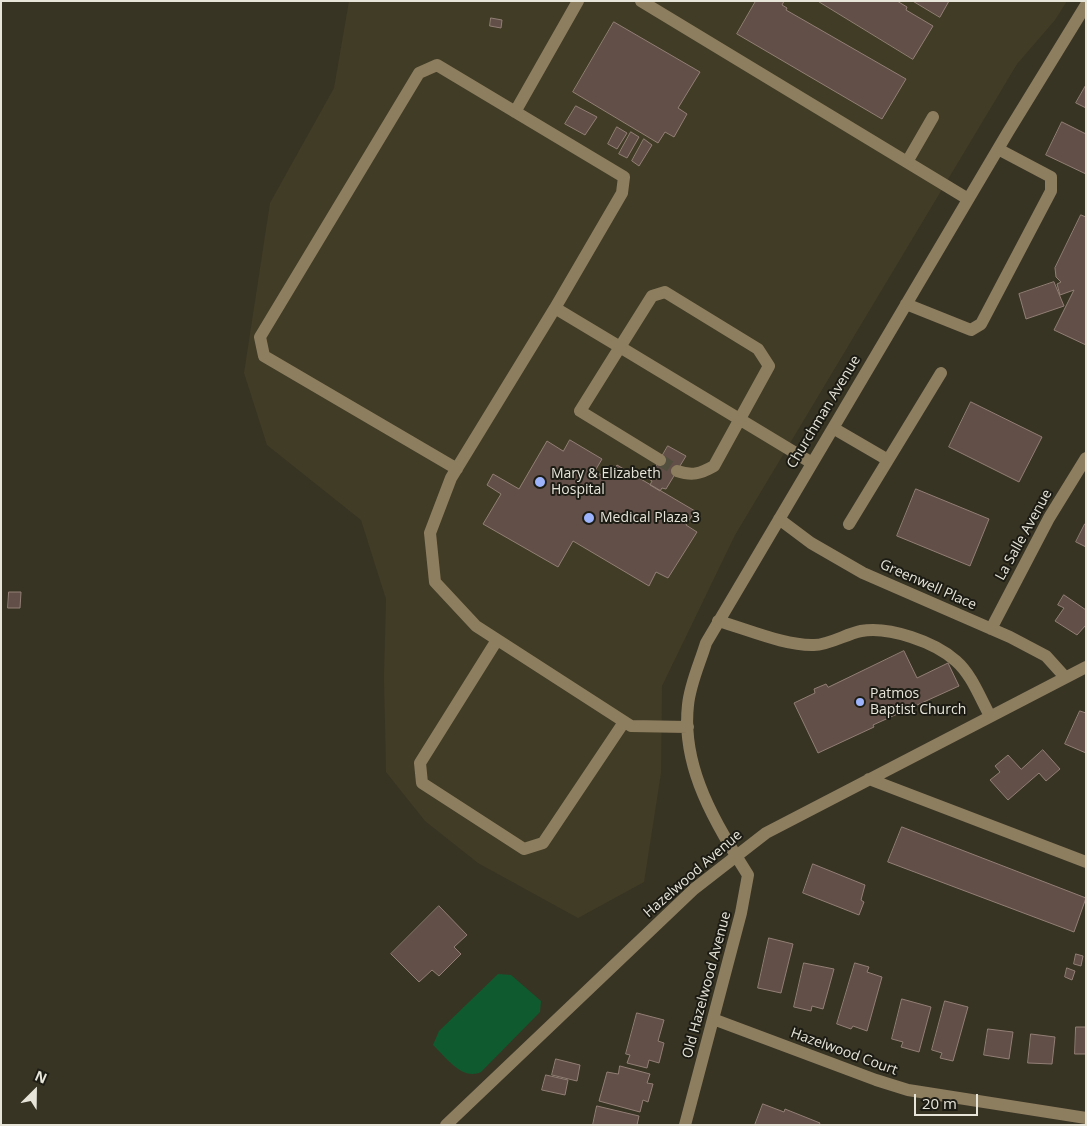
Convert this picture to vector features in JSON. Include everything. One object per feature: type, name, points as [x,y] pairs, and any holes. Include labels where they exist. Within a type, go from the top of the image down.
[{"type":"street","points":[[516,112],[578,1]]},
{"type":"street","points":[[642,1],[968,199]]},
{"type":"street","name":"Churchman Avenue","points":[[735,855],[716,823],[700,786],[691,756],[688,727],[690,690],[706,643],[968,199],[1085,10]]},
{"type":"street","points":[[457,469],[264,356],[260,337],[419,73],[437,65],[624,178],[622,193],[555,308],[457,469],[430,533],[435,582],[476,626],[624,722],[631,726],[688,727]]},
{"type":"street","points":[[907,162],[933,117]]},
{"type":"street","points":[[906,304],[970,330],[981,324],[1051,191],[1051,177],[998,149]]},
{"type":"street","points":[[660,460],[580,411],[652,296],[664,292],[758,349],[769,366],[714,466],[702,473],[689,475],[677,471]]},
{"type":"street","points":[[555,308],[812,463]]},
{"type":"street","points":[[849,524],[940,373]]},
{"type":"street","points":[[833,428],[888,460]]},
{"type":"street","name":"La Salle Avenue","points":[[991,629],[1049,518],[1086,458]]},
{"type":"street","name":"Greenwell Place","points":[[779,519],[811,542],[863,573],[991,629],[1046,656],[1065,677]]},
{"type":"street","points":[[718,621],[792,643],[815,645],[861,631],[883,630],[908,636],[956,661],[968,676],[990,716]]},
{"type":"street","points":[[497,640],[420,763],[422,783],[524,850],[544,843],[624,722]]},
{"type":"street","name":"Hazelwood Avenue","points":[[446,1125],[687,896],[735,855],[766,833],[1086,667]]},
{"type":"street","points":[[869,779],[1086,862]]},
{"type":"street","name":"Old Hazelwood Avenue","points":[[685,1125],[741,914],[748,875],[735,855]]},
{"type":"street","name":"Hazelwood Court","points":[[714,1019],[876,1080],[908,1090],[1086,1118]]},
{"type":"shaded area","name":"Mary & Elizabeth Hospital","points":[[349,1],[1067,1],[1055,20],[1017,64],[735,535],[662,686],[661,773],[644,882],[578,918],[478,863],[425,821],[386,772],[384,677],[386,599],[361,520],[267,445],[244,373],[270,203],[334,88]]},
{"type":"green space","points":[[498,974],[511,975],[541,1001],[540,1012],[481,1072],[474,1074],[461,1071],[433,1045],[439,1031]]},
{"type":"building","points":[[756,1],[784,1],[782,5],[787,8],[786,10],[906,79],[882,119],[737,34]]},
{"type":"building","points":[[818,1],[897,1],[907,7],[906,10],[933,26],[913,59]]},
{"type":"building","points":[[913,1],[949,1],[940,17]]},
{"type":"building","points":[[491,18],[502,20],[501,28],[490,26]]},
{"type":"building","points":[[614,22],[700,72],[678,108],[687,114],[674,137],[665,132],[658,143],[573,92]]},
{"type":"building","points":[[1086,85],[1086,108],[1076,103]]},
{"type":"building","points":[[576,106],[597,117],[585,135],[565,124]]},
{"type":"building","points":[[1062,122],[1086,134],[1086,174],[1046,155]]},
{"type":"building","points":[[617,127],[627,133],[617,149],[608,144]]},
{"type":"building","points":[[631,132],[639,137],[627,158],[619,154]]},
{"type":"building","points":[[644,139],[652,145],[639,166],[632,161]]},
{"type":"building","points":[[1081,215],[1086,217],[1086,345],[1054,330],[1074,290],[1060,295],[1057,284],[1061,282],[1056,277],[1055,268]]},
{"type":"building","points":[[1054,282],[1064,306],[1026,319],[1019,294]]},
{"type":"building","points":[[971,402],[1042,437],[1019,482],[949,447]]},
{"type":"building","name":"Medical Plaza 3","points":[[570,440],[602,459],[595,471],[608,479],[617,465],[695,511],[686,525],[697,532],[668,578],[656,572],[649,586],[573,541],[558,567],[483,524],[501,494],[487,485],[493,474],[519,489],[547,441],[563,451]]},
{"type":"building","points":[[668,446],[686,456],[666,489],[662,488],[660,491],[650,485],[652,481],[649,479]]},
{"type":"building","points":[[916,489],[989,519],[970,566],[897,536]]},
{"type":"building","points":[[1086,524],[1086,547],[1076,542]]},
{"type":"building","points":[[9,592],[21,592],[20,608],[8,608]]},
{"type":"building","points":[[1064,595],[1086,610],[1086,625],[1077,635],[1055,621],[1064,608],[1058,605]]},
{"type":"building","name":"Patmos Baptist Church","points":[[904,651],[917,678],[948,663],[959,686],[873,725],[874,727],[818,753],[794,703],[815,693],[814,689],[826,684],[828,687]]},
{"type":"building","points":[[1080,711],[1086,713],[1086,753],[1065,744]]},
{"type":"building","points":[[1043,750],[1060,769],[1046,781],[1039,773],[1008,800],[990,780],[1000,772],[995,766],[1008,755],[1021,769]]},
{"type":"building","points":[[902,827],[1086,898],[1074,932],[888,862]]},
{"type":"building","points":[[813,864],[865,885],[861,900],[864,902],[859,915],[803,893]]},
{"type":"building","points":[[439,906],[467,935],[454,947],[461,954],[439,976],[432,970],[419,982],[391,954]]},
{"type":"building","points":[[769,938],[793,944],[781,993],[758,988]]},
{"type":"building","points":[[1076,954],[1083,956],[1081,966],[1074,964]]},
{"type":"building","points":[[804,963],[834,969],[823,1009],[812,1006],[811,1011],[794,1007]]},
{"type":"building","points":[[855,963],[869,967],[867,972],[882,977],[867,1031],[853,1026],[851,1029],[837,1024]]},
{"type":"building","points":[[1067,968],[1075,971],[1072,980],[1065,977]]},
{"type":"building","points":[[902,999],[931,1007],[919,1052],[901,1047],[903,1042],[892,1039]]},
{"type":"building","points":[[945,1001],[968,1007],[953,1061],[940,1058],[942,1053],[932,1050]]},
{"type":"building","points":[[637,1013],[664,1020],[658,1041],[664,1043],[659,1063],[649,1060],[647,1068],[627,1063],[630,1055],[626,1054]]},
{"type":"building","points":[[1076,1027],[1086,1027],[1086,1054],[1075,1054]]},
{"type":"building","points":[[988,1029],[1013,1032],[1009,1059],[984,1055]]},
{"type":"building","points":[[1031,1034],[1055,1037],[1052,1064],[1028,1063]]},
{"type":"building","points":[[556,1059],[580,1065],[577,1081],[552,1075]]},
{"type":"building","points":[[620,1066],[650,1074],[647,1083],[653,1084],[648,1102],[643,1100],[640,1112],[599,1101],[607,1072],[618,1074]]},
{"type":"building","points":[[546,1075],[568,1080],[565,1095],[542,1090]]},
{"type":"building","points":[[763,1104],[784,1112],[785,1109],[820,1123],[819,1125],[755,1125]]},
{"type":"building","points":[[597,1106],[639,1116],[637,1125],[593,1125]]},
{"type":"tunnel","points":[[660,460],[677,471]]},
{"type":"place","name":"Mary & Elizabeth Hospital","points":[[540,482]]},
{"type":"place","name":"Medical Plaza 3","points":[[589,518]]},
{"type":"place","name":"Patmos Baptist Church","points":[[860,702]]}]
